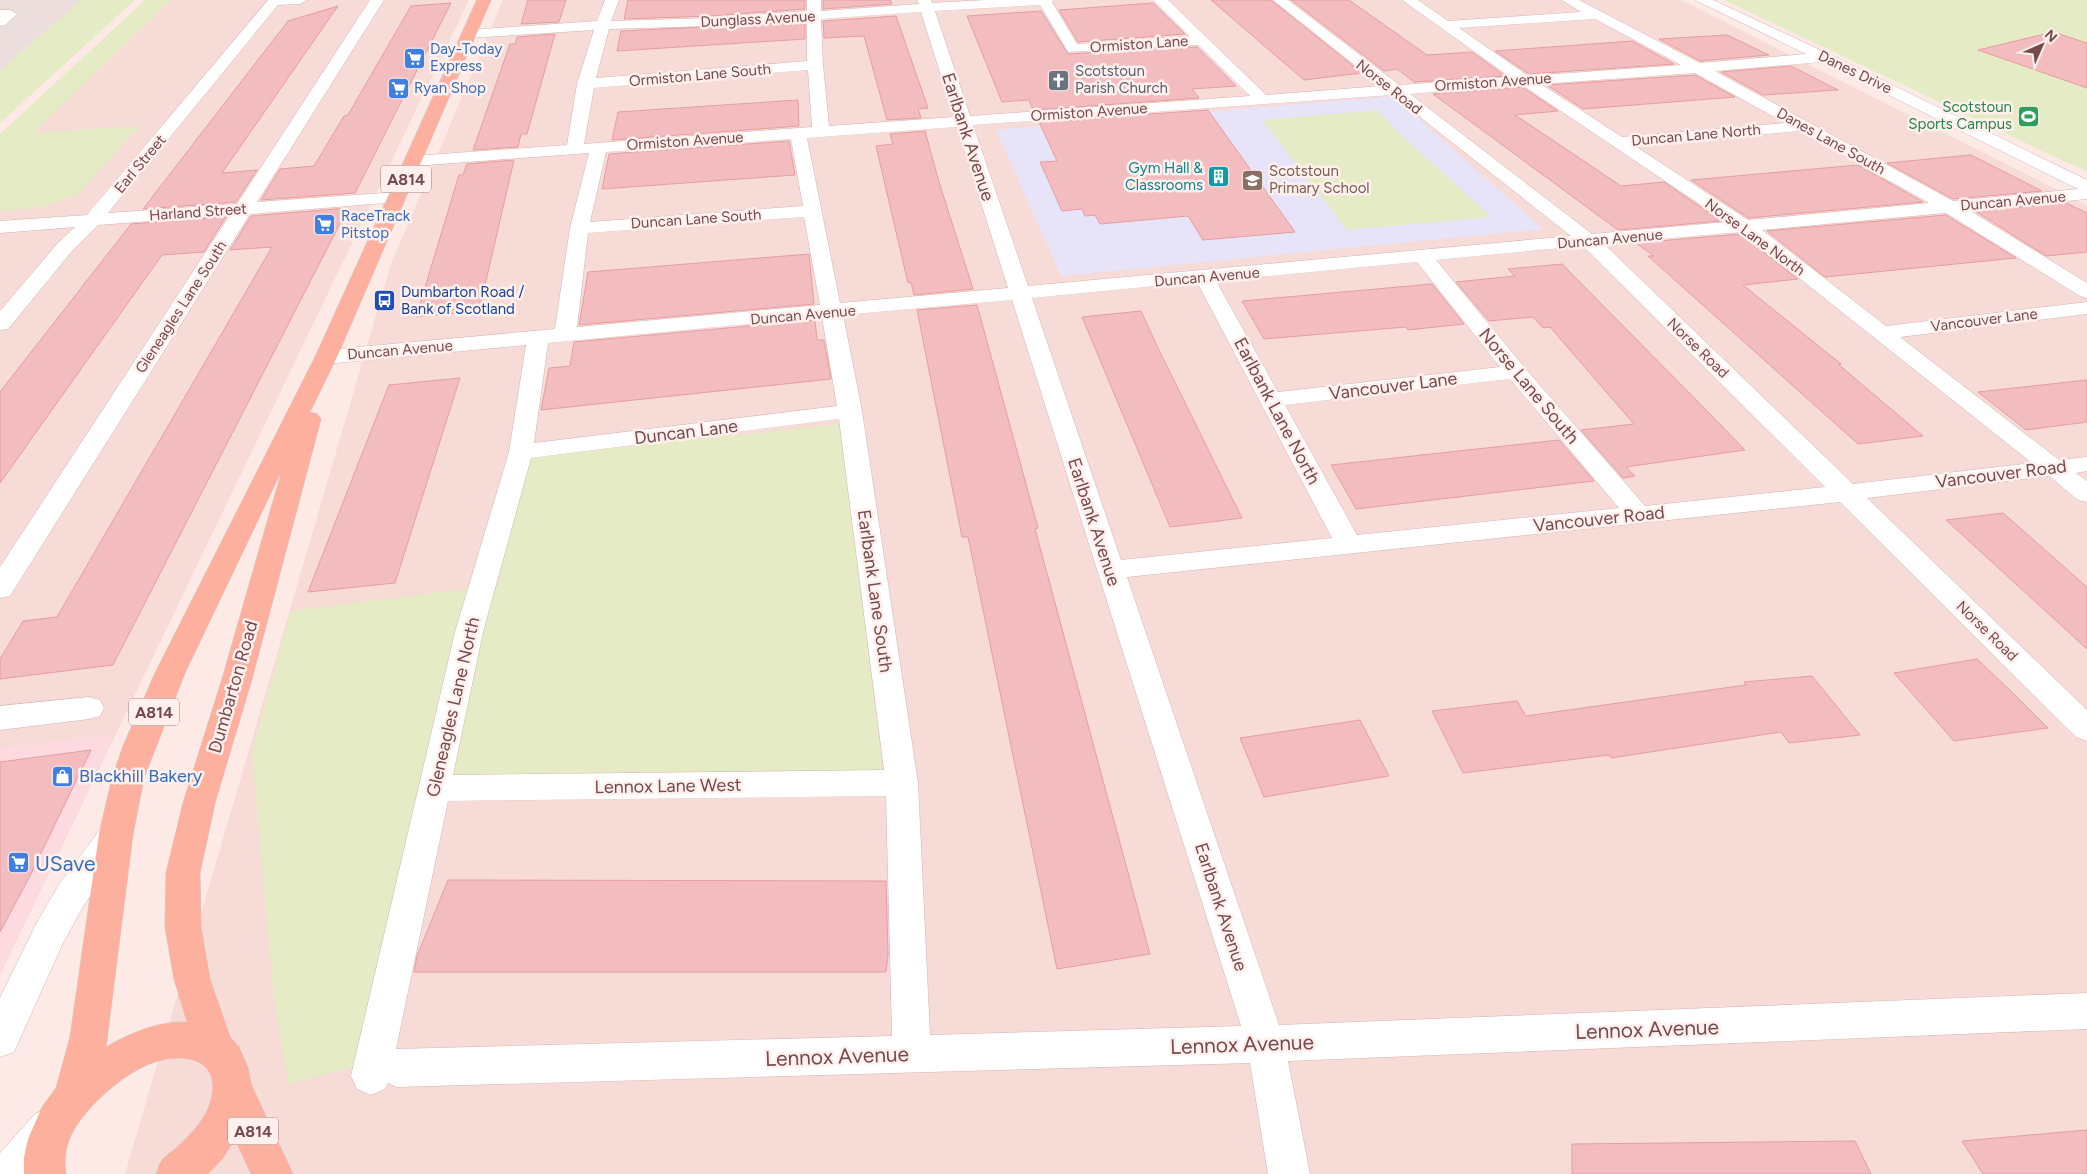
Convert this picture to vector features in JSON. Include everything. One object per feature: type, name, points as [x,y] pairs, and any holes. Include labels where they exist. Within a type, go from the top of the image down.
[{"type":"main road","name":"Dumbarton Road","points":[[66,1106],[89,1037],[116,834],[131,770],[170,673],[326,357],[484,0]]},
{"type":"main road","name":"Dumbarton Road","points":[[233,1089],[229,1065],[214,1048],[199,1007],[192,979],[184,927],[183,872],[199,802],[237,679],[326,357]]},
{"type":"main road","points":[[45,1174],[43,1165],[48,1142],[66,1106],[92,1078],[136,1051],[159,1043],[180,1040],[199,1042],[214,1048]]},
{"type":"main road","points":[[177,1174],[207,1146],[220,1127],[229,1107],[233,1089]]},
{"type":"main road","name":"A814","points":[[233,1089],[272,1174]]},
{"type":"street","points":[[274,1],[300,0]]},
{"type":"street","name":"Gleneagles Lane South","points":[[0,589],[377,0]]},
{"type":"street","points":[[575,148],[585,84],[602,25],[612,0]]},
{"type":"street","name":"Dunglass Avenue","points":[[469,34],[602,25],[710,22],[814,8],[1045,0]]},
{"type":"street","name":"Ormiston Lane","points":[[1045,0],[1073,49],[1201,40]]},
{"type":"street","points":[[1160,0],[1262,99]]},
{"type":"street","name":"Norse Road","points":[[1280,0],[1589,241],[2087,729]]},
{"type":"street","name":"Norse Lane North","points":[[1409,0],[1523,79],[1745,226],[2087,494]]},
{"type":"street","name":"Danes Lane South","points":[[1569,0],[1698,68],[1950,207],[2087,292]]},
{"type":"street","name":"Danes Drive","points":[[1702,0],[1824,57],[2087,187]]},
{"type":"street","name":"Earl Street","points":[[0,324],[65,247],[93,220],[274,1]]},
{"type":"street","name":"Earlbank Avenue","points":[[925,4],[962,122],[1266,1044],[1289,1174]]},
{"type":"street","name":"Earlbank Lane South","points":[[814,8],[815,65],[810,132],[814,210],[850,411],[902,783],[912,1054]]},
{"type":"street","points":[[0,14],[10,14],[0,22]]},
{"type":"street","points":[[1445,25],[1598,15]]},
{"type":"street","name":"Ormiston Avenue","points":[[414,161],[599,146],[962,122],[1523,79],[1698,68],[1824,57]]},
{"type":"street","name":"Ormiston Lane South","points":[[585,84],[815,65]]},
{"type":"street","name":"Duncan Lane North","points":[[1618,142],[1802,126]]},
{"type":"street","name":"Gleneagles Lane North","points":[[384,1072],[434,788],[469,632],[521,452],[599,146]]},
{"type":"street","name":"Duncan Avenue","points":[[326,357],[833,312],[2087,194]]},
{"type":"street","name":"Harland Street","points":[[0,227],[397,197]]},
{"type":"street","name":"Duncan Lane South","points":[[579,228],[814,210]]},
{"type":"street","name":"Norse Lane South","points":[[1423,256],[1516,372],[1638,514]]},
{"type":"street","name":"Earlbank Lane North","points":[[1204,277],[1349,545]]},
{"type":"street","name":"Vancouver Lane","points":[[1882,333],[2087,308]]},
{"type":"street","name":"Vancouver Lane","points":[[1271,400],[1516,372]]},
{"type":"street","name":"Duncan Lane","points":[[521,452],[850,411]]},
{"type":"street","name":"Vancouver Road","points":[[1110,570],[1846,493],[2087,464]]},
{"type":"street","points":[[0,718],[89,708]]},
{"type":"street","name":"Lennox Lane West","points":[[434,788],[902,783]]},
{"type":"street","name":"Dumbarton Road","points":[[0,1039],[50,933],[72,894],[116,834]]},
{"type":"street","name":"Lennox Avenue","points":[[384,1072],[1266,1044],[2087,1012]]},
{"type":"street","name":"Dumbarton Road","points":[[9,1174],[66,1106]]},
{"type":"shaded area","points":[[0,0],[81,0],[0,71]]},
{"type":"shaded area","points":[[170,0],[469,0],[0,975],[0,165]]},
{"type":"shaded area","points":[[503,0],[1681,0],[2087,205],[2087,1174],[125,1174],[391,264]]},
{"type":"shaded area","name":"Scotstoun Primary School","points":[[1393,96],[1543,229],[1061,276],[996,130]]},
{"type":"shaded area","points":[[115,733],[110,743],[0,975],[0,748]]},
{"type":"green space","points":[[81,0],[135,0],[0,123],[0,71]]},
{"type":"green space","points":[[145,0],[170,0],[33,133],[139,126],[79,194],[44,207],[0,211],[0,134]]},
{"type":"green space","name":"Scotstoun Sports Campus","points":[[1724,0],[2087,0],[2087,171],[2057,158]]},
{"type":"green space","points":[[1377,110],[1400,134],[1491,217],[1347,230],[1262,120]]},
{"type":"green space","points":[[840,424],[885,790],[444,800],[388,1058],[288,1084],[273,990],[252,753],[291,611],[498,585],[522,458]]},
{"type":"building","points":[[528,0],[566,0],[559,22],[521,24]]},
{"type":"building","points":[[628,0],[805,0],[805,9],[710,16],[624,19]]},
{"type":"building","points":[[823,0],[890,0],[892,4],[823,9]]},
{"type":"building","points":[[1211,0],[1271,0],[1362,73],[1304,80]]},
{"type":"building","points":[[1291,0],[1349,0],[1427,55],[1472,52],[1505,76],[1414,82],[1397,69],[1384,71]]},
{"type":"building","points":[[451,3],[355,193],[261,200],[280,169],[314,166],[344,116],[348,115],[411,6]]},
{"type":"building","points":[[1153,3],[1185,34],[1078,42],[1059,10]]},
{"type":"building","points":[[338,6],[222,173],[257,170],[236,202],[143,209],[288,21]]},
{"type":"building","points":[[1041,11],[1068,54],[1197,47],[1236,86],[1192,89],[1199,98],[1033,110],[1029,100],[1002,102],[967,16]]},
{"type":"building","points":[[896,16],[928,108],[918,109],[921,118],[887,120],[864,36],[824,38],[823,21]]},
{"type":"building","points":[[805,22],[805,39],[617,51],[621,31]]},
{"type":"building","points":[[2053,32],[2087,43],[2087,88],[1978,50]]},
{"type":"building","points":[[555,34],[527,134],[521,134],[518,147],[473,150],[510,44],[515,44],[517,37]]},
{"type":"building","points":[[1727,35],[1769,55],[1700,61],[1659,39]]},
{"type":"building","points":[[1632,41],[1674,64],[1529,74],[1495,51]]},
{"type":"building","points":[[1791,66],[1838,90],[1763,95],[1721,72]]},
{"type":"building","points":[[1695,75],[1735,97],[1583,109],[1547,85]]},
{"type":"building","points":[[1522,87],[1558,111],[1515,115],[1621,186],[1664,182],[1721,221],[1618,230],[1433,94]]},
{"type":"building","points":[[798,100],[799,126],[612,140],[618,112]]},
{"type":"building","points":[[1208,110],[1295,232],[1203,240],[1188,216],[1100,224],[1095,215],[1085,216],[1082,209],[1062,211],[1040,162],[1057,161],[1039,122]]},
{"type":"building","points":[[925,131],[973,289],[914,295],[911,282],[908,283],[876,146],[893,144],[890,134]]},
{"type":"building","points":[[789,141],[795,175],[602,189],[609,154]]},
{"type":"building","points":[[1971,155],[2042,191],[1953,199],[1887,163]]},
{"type":"building","points":[[514,160],[479,311],[416,317],[459,175],[463,175],[467,164]]},
{"type":"building","points":[[1858,165],[1923,202],[1748,218],[1691,180]]},
{"type":"building","points":[[2066,203],[2087,213],[2087,252],[2046,256],[1975,211]]},
{"type":"building","points":[[348,208],[113,665],[0,679],[0,659],[23,621],[57,617],[272,247],[230,250],[251,216]]},
{"type":"building","points":[[1946,215],[2016,258],[1825,277],[1767,231]]},
{"type":"building","points":[[226,217],[204,252],[162,255],[0,483],[0,392],[131,224]]},
{"type":"building","points":[[1740,234],[1798,279],[1743,285],[1841,364],[1839,365],[1923,436],[1858,444],[1648,256],[1654,256],[1636,243]]},
{"type":"building","points":[[809,254],[814,304],[579,325],[588,272]]},
{"type":"building","points":[[1562,264],[1745,450],[1626,467],[1635,476],[1623,478],[1581,430],[1634,424],[1550,327],[1543,328],[1533,317],[1489,321],[1456,282],[1515,276],[1508,269]]},
{"type":"building","points":[[1432,284],[1464,324],[1408,330],[1406,327],[1264,339],[1242,301]]},
{"type":"building","points":[[977,305],[1038,528],[1035,529],[1150,954],[1057,969],[968,537],[962,537],[917,310]]},
{"type":"building","points":[[1141,311],[1242,518],[1170,527],[1082,317]]},
{"type":"building","points":[[815,320],[817,340],[824,340],[831,379],[541,410],[549,368],[570,366],[574,342]]},
{"type":"building","points":[[460,378],[395,583],[308,592],[389,385]]},
{"type":"building","points":[[2087,380],[2087,422],[2026,430],[1978,392]]},
{"type":"building","points":[[1559,440],[1594,481],[1356,509],[1331,465]]},
{"type":"building","points":[[2003,513],[2087,587],[2087,649],[1946,520]]},
{"type":"building","points":[[1977,659],[2048,728],[1954,741],[1894,673]]},
{"type":"building","points":[[1812,676],[1860,735],[1789,743],[1781,732],[1611,758],[1609,755],[1463,773],[1432,711],[1517,701],[1526,716],[1746,685],[1744,682]]},
{"type":"building","points":[[1360,720],[1389,776],[1264,797],[1240,738]]},
{"type":"building","points":[[91,750],[30,876],[0,932],[0,762]]},
{"type":"building","points":[[448,880],[886,881],[888,955],[886,972],[414,972],[417,956]]},
{"type":"building","points":[[2087,1130],[2087,1174],[1983,1174],[1962,1141]]},
{"type":"building","points":[[1855,1141],[1871,1174],[1572,1174],[1572,1144]]},
{"type":"place","name":"Day-Today Express","points":[[414,58]]},
{"type":"place","name":"Scotstoun Parish Church","points":[[1059,80]]},
{"type":"place","name":"Ryan Shop","points":[[398,88]]},
{"type":"place","name":"Scotstoun Sports Campus","points":[[2028,116]]},
{"type":"place","name":"Gym Hall & Classrooms","points":[[1219,177]]},
{"type":"place","name":"Scotstoun Primary School","points":[[1253,180]]},
{"type":"place","name":"RaceTrack Pitstop","points":[[325,225]]},
{"type":"place","name":"Dumbarton Road / Bank of Scotland","points":[[385,301]]},
{"type":"place","name":"Blackhill Bakery","points":[[63,776]]},
{"type":"place","name":"USave","points":[[19,863]]}]
